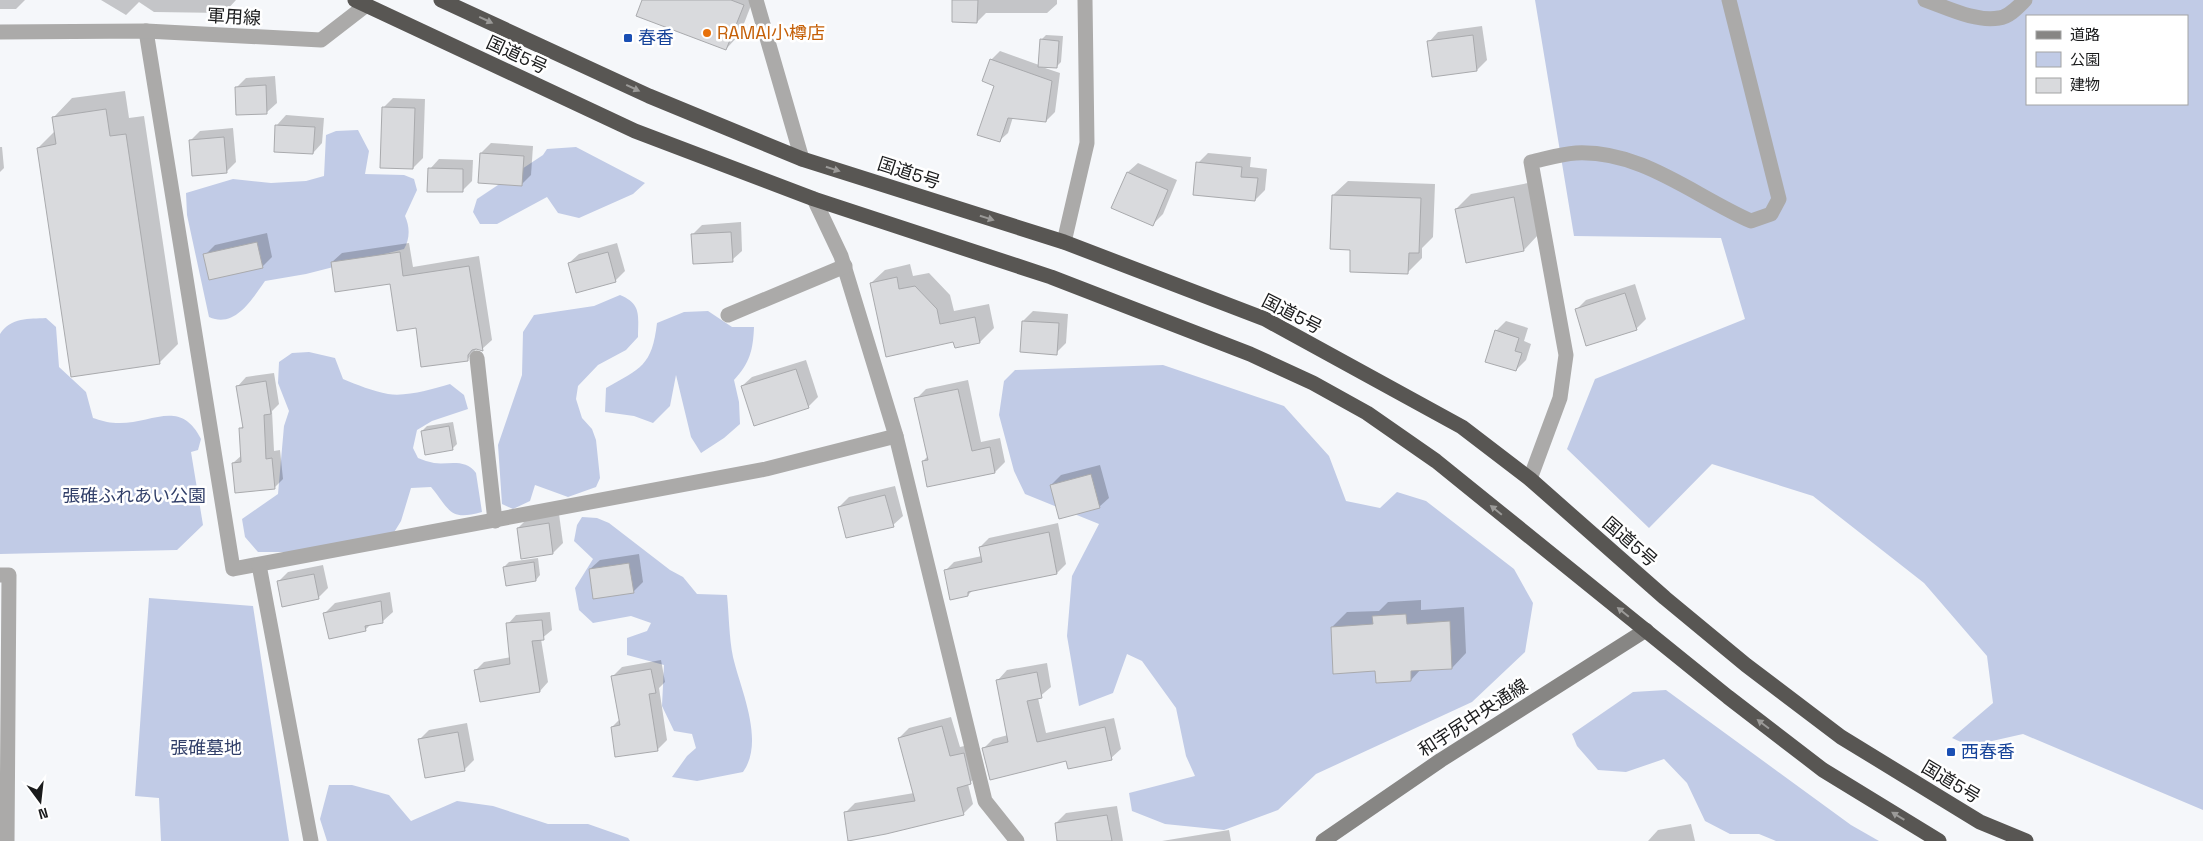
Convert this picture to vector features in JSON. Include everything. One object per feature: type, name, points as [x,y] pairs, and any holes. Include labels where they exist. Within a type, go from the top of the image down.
[{"type":"highway","name":"国道5号","points":[[441,0],[649,96],[802,159],[1064,242],[1265,319],[1462,427],[1530,479],[1672,604],[1746,665],[1841,737],[1980,822],[2026,841]]},
{"type":"highway","name":"国道5号","points":[[360,3],[635,131],[814,199],[1051,277],[1250,354],[1313,383],[1367,413],[1436,461],[1823,770],[1939,841]]},
{"type":"street","points":[[756,0],[802,159]]},
{"type":"street","points":[[1064,242],[1086,143],[1085,0]]},
{"type":"street","points":[[1530,479],[1560,398],[1566,355],[1531,162],[1576,153],[1598,154],[1642,165],[1684,183],[1728,211],[1751,221],[1771,214],[1779,199],[1728,0]]},
{"type":"street","points":[[1925,0],[1970,16],[2000,18],[2015,10],[2025,0]]},
{"type":"street","name":"軍用線","points":[[0,32],[146,31],[321,40],[360,3]]},
{"type":"street","points":[[146,31],[233,569],[766,469],[896,436]]},
{"type":"street","points":[[814,199],[844,266],[896,436],[985,801],[1017,841]]},
{"type":"street","points":[[728,315],[844,266]]},
{"type":"street","points":[[477,358],[495,521]]},
{"type":"street","points":[[259,565],[311,841]]},
{"type":"street","points":[[0,574],[9,575],[4,737],[8,841]]},
{"type":"street","name":"和宇尻中央通線","points":[[1323,841],[1441,760],[1646,630]]},
{"type":"green space","points":[[1535,0],[2203,0],[2203,810],[2023,734],[1970,746],[1952,738],[1993,703],[1987,656],[1924,583],[1813,496],[1712,464],[1649,528],[1567,449],[1595,379],[1745,319],[1721,238],[1574,236]]},
{"type":"green space","points":[[358,130],[369,151],[365,174],[404,175],[414,179],[417,190],[405,216],[409,233],[404,249],[306,274],[265,281],[235,316],[218,320],[209,317],[187,215],[186,193],[233,179],[271,183],[306,181],[324,176],[326,135],[336,131]]},
{"type":"green space","points":[[576,147],[645,183],[633,194],[579,218],[558,213],[547,197],[497,224],[480,224],[473,212],[477,199],[543,155],[547,149]]},
{"type":"green space","points":[[620,295],[632,302],[635,307],[638,317],[638,337],[626,350],[598,365],[578,386],[576,399],[582,418],[592,429],[596,440],[600,478],[596,487],[568,497],[535,485],[530,501],[513,509],[502,504],[498,445],[522,375],[523,332],[534,315],[594,306]]},
{"type":"green space","points":[[708,311],[732,327],[754,327],[750,356],[744,368],[734,380],[739,402],[740,424],[724,438],[701,453],[691,437],[676,375],[670,406],[653,423],[634,416],[605,412],[606,388],[643,364],[652,348],[657,323],[684,312]]},
{"type":"green space","name":"張碓ふれあい公園","points":[[46,318],[56,327],[59,367],[86,392],[93,418],[107,422],[129,423],[164,416],[174,416],[184,419],[193,426],[201,439],[198,450],[191,452],[203,525],[177,550],[0,554],[0,334],[9,324],[27,319]]},
{"type":"green space","points":[[309,352],[335,358],[343,379],[377,391],[395,395],[419,392],[450,384],[464,395],[468,409],[432,421],[417,430],[413,448],[418,458],[434,463],[457,463],[472,468],[476,473],[482,512],[457,514],[447,508],[431,487],[411,488],[401,521],[393,534],[290,552],[258,552],[245,537],[242,519],[278,494],[284,426],[289,411],[278,383],[279,362],[292,353]]},
{"type":"green space","points":[[1163,365],[1284,406],[1329,456],[1346,501],[1380,508],[1397,492],[1426,501],[1514,569],[1533,603],[1525,652],[1472,702],[1316,774],[1278,810],[1224,830],[1165,824],[1132,811],[1129,793],[1195,776],[1186,756],[1176,708],[1142,661],[1127,654],[1113,693],[1079,706],[1067,636],[1072,576],[1099,524],[1025,494],[1014,471],[999,415],[1004,381],[1015,370]]},
{"type":"green space","points":[[582,517],[597,518],[609,523],[670,570],[683,577],[697,594],[727,595],[733,657],[752,731],[752,746],[749,760],[743,772],[697,781],[672,777],[687,756],[696,748],[692,734],[674,731],[662,706],[664,665],[627,655],[627,638],[647,631],[651,623],[631,616],[593,623],[579,610],[575,588],[593,559],[574,541],[577,525]]},
{"type":"green space","name":"張碓墓地","points":[[149,598],[253,606],[289,841],[161,841],[159,798],[135,796]]},
{"type":"green space","points":[[1666,690],[1851,825],[1879,841],[1776,841],[1759,834],[1730,834],[1705,821],[1687,783],[1664,759],[1626,772],[1598,770],[1577,746],[1572,734],[1633,692]]},
{"type":"green space","points":[[329,785],[352,785],[389,795],[411,821],[457,801],[493,806],[548,824],[588,824],[628,838],[630,841],[327,841],[320,819]]},
{"type":"building","name":"RAMAI小樽店","points":[[642,0],[731,0],[744,5],[726,50],[636,16]]},
{"type":"building","points":[[952,0],[978,0],[977,23],[952,22]]},
{"type":"building","points":[[1473,35],[1477,71],[1432,77],[1427,41]]},
{"type":"building","points":[[1040,39],[1059,41],[1057,68],[1038,67]]},
{"type":"building","points":[[990,59],[1052,81],[1046,122],[1008,118],[1000,142],[977,135],[994,86],[982,81]]},
{"type":"building","points":[[266,85],[267,114],[236,115],[235,87]]},
{"type":"building","points":[[382,107],[415,108],[413,169],[380,168]]},
{"type":"building","points":[[106,109],[110,136],[126,134],[160,364],[71,377],[37,148],[56,144],[52,117]]},
{"type":"building","points":[[275,125],[315,127],[313,154],[274,152]]},
{"type":"building","points":[[224,137],[227,173],[192,176],[189,140]]},
{"type":"building","points":[[480,153],[524,156],[522,186],[478,183]]},
{"type":"building","points":[[1196,162],[1242,167],[1241,177],[1258,178],[1255,201],[1193,195]]},
{"type":"building","points":[[428,168],[463,169],[463,192],[427,192]]},
{"type":"building","points":[[1127,172],[1168,190],[1153,226],[1111,208]]},
{"type":"building","points":[[1332,195],[1421,198],[1419,253],[1409,253],[1408,274],[1350,272],[1350,250],[1330,249]]},
{"type":"building","points":[[1514,197],[1524,251],[1466,263],[1455,209]]},
{"type":"building","points":[[731,232],[733,262],[693,264],[691,234]]},
{"type":"building","points":[[257,242],[263,268],[209,280],[203,254]]},
{"type":"building","points":[[400,252],[403,276],[469,266],[483,351],[472,350],[468,355],[468,361],[421,367],[416,328],[397,331],[390,284],[335,292],[331,262]]},
{"type":"building","points":[[608,252],[616,282],[576,293],[568,263]]},
{"type":"building","points":[[897,277],[899,289],[915,286],[937,309],[940,324],[975,317],[980,343],[955,348],[953,342],[886,357],[870,283]]},
{"type":"building","points":[[1625,293],[1637,330],[1586,346],[1575,309]]},
{"type":"building","points":[[1022,321],[1059,323],[1057,355],[1020,352]]},
{"type":"building","points":[[1495,330],[1519,338],[1515,351],[1522,353],[1516,371],[1485,362]]},
{"type":"building","points":[[796,369],[809,408],[754,426],[741,386]]},
{"type":"building","points":[[266,381],[271,414],[264,415],[266,459],[272,458],[275,489],[235,493],[232,463],[241,462],[239,428],[243,428],[236,386]]},
{"type":"building","points":[[958,389],[972,451],[990,447],[995,473],[927,487],[922,461],[928,460],[914,398]]},
{"type":"building","points":[[449,426],[453,450],[425,455],[421,431]]},
{"type":"building","points":[[1091,474],[1100,508],[1059,519],[1050,485]]},
{"type":"building","points":[[885,495],[894,527],[846,538],[838,507]]},
{"type":"building","points":[[549,523],[553,554],[521,559],[517,528]]},
{"type":"building","points":[[1049,532],[1057,574],[968,592],[968,596],[950,600],[944,570],[982,562],[979,547]]},
{"type":"building","points":[[534,562],[536,581],[506,586],[503,567]]},
{"type":"building","points":[[629,563],[634,593],[593,599],[589,569]]},
{"type":"building","points":[[314,574],[319,599],[282,607],[277,581]]},
{"type":"building","points":[[381,601],[383,623],[365,626],[366,631],[329,639],[323,613]]},
{"type":"building","points":[[1406,614],[1407,624],[1450,621],[1452,669],[1411,671],[1411,681],[1376,683],[1375,671],[1333,674],[1331,627],[1373,624],[1372,616]]},
{"type":"building","points":[[542,620],[544,640],[532,641],[540,692],[480,702],[474,670],[510,664],[506,623]]},
{"type":"building","points":[[651,669],[656,693],[649,694],[658,751],[615,757],[611,727],[620,725],[611,676]]},
{"type":"building","points":[[1037,672],[1042,698],[1027,701],[1037,742],[1105,727],[1112,760],[1068,769],[1066,761],[990,780],[982,748],[1008,742],[996,680]]},
{"type":"building","points":[[942,726],[950,756],[964,753],[971,784],[957,788],[964,815],[848,841],[844,812],[915,801],[898,738]]},
{"type":"building","points":[[458,732],[465,771],[425,778],[418,739]]},
{"type":"building","points":[[1107,815],[1112,841],[1057,841],[1055,823]]},
{"type":"place","name":"RAMAI小樽店","points":[[707,33]]},
{"type":"place","name":"春香","points":[[628,38]]},
{"type":"place","name":"西春香","points":[[1951,752]]}]
